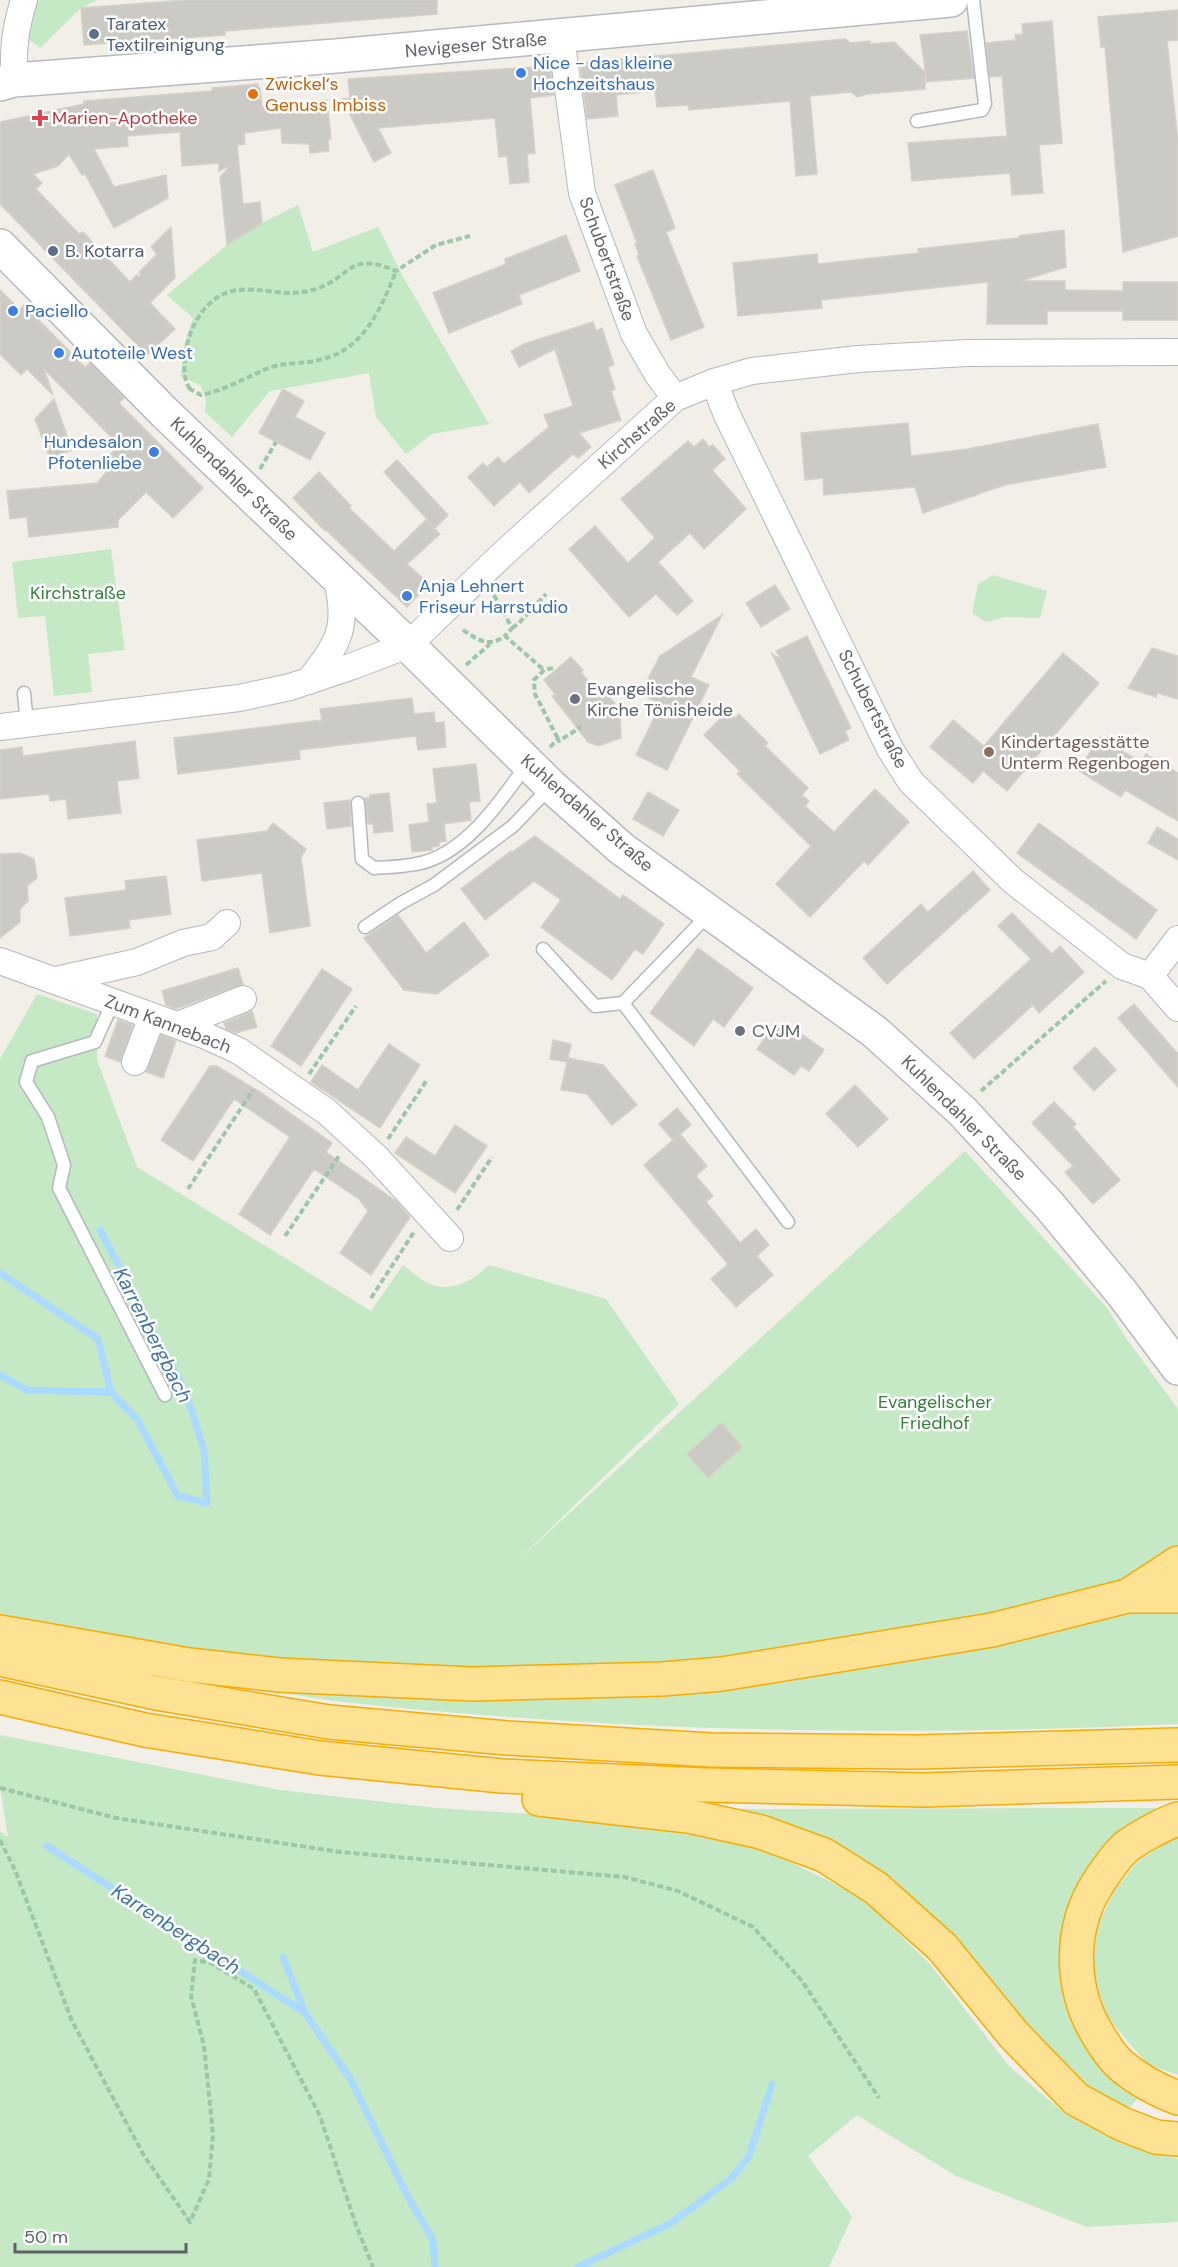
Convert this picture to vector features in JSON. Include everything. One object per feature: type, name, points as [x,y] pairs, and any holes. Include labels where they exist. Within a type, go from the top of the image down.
[{"type":"highway","points":[[1127,1596],[1178,1563]]},
{"type":"highway","points":[[0,1632],[189,1665],[279,1675],[472,1684],[662,1679],[722,1674],[992,1630],[1127,1596],[1178,1596]]},
{"type":"highway","points":[[0,1659],[156,1693],[329,1722],[507,1738],[711,1750],[917,1752],[1178,1745]]},
{"type":"highway","points":[[0,1697],[145,1730],[320,1758],[502,1776],[704,1785],[924,1790],[1178,1782]]},
{"type":"highway","points":[[440,1771],[517,1797],[688,1816],[762,1832],[824,1855],[876,1888],[942,1947],[1014,2035],[1076,2098],[1122,2124],[1156,2137],[1178,2139]]},
{"type":"highway","points":[[1178,1819],[1126,1847],[1108,1868],[1093,1891],[1083,1916],[1077,1942],[1077,1960],[1081,1996],[1090,2023],[1105,2046],[1121,2066],[1166,2094],[1178,2098]]},
{"type":"main road","name":"Nevigeser Straße","points":[[7,82],[348,56],[943,0]]},
{"type":"main road","name":"Kuhlendahler Straße","points":[[0,246],[165,413],[408,645],[537,772],[622,849],[874,1032],[962,1111],[1049,1205],[1122,1293],[1178,1368]]},
{"type":"street","points":[[7,82],[16,28],[24,0]]},
{"type":"street","name":"Schubertstraße","points":[[561,37],[582,193],[634,334],[658,375],[675,398]]},
{"type":"street","name":"Kirchstraße","points":[[0,727],[239,698],[309,681],[408,645],[504,553],[675,398],[714,382],[752,371],[858,359],[967,353],[1178,351]]},
{"type":"street","name":"Schubertstraße","points":[[714,382],[727,415],[887,741],[911,782],[1013,881],[1122,966],[1150,976],[1178,1008]]},
{"type":"street","points":[[309,681],[330,654],[340,634],[341,595],[336,576]]},
{"type":"street","points":[[56,980],[136,962],[183,943],[212,938],[227,923]]},
{"type":"street","points":[[1150,976],[1178,939]]},
{"type":"street","name":"Zum Kannebach","points":[[0,961],[178,1025],[239,1051],[327,1112],[376,1157],[447,1234]]},
{"type":"street","points":[[178,1025],[243,999]]},
{"type":"street","points":[[135,1062],[152,1017]]},
{"type":"lane","points":[[917,121],[982,110],[985,104],[973,0]]},
{"type":"lane","points":[[24,693],[27,724]]},
{"type":"lane","points":[[358,803],[362,859],[374,868],[417,864],[444,852],[478,827],[537,772]]},
{"type":"lane","points":[[366,927],[401,903],[434,885],[513,826],[537,772]]},
{"type":"lane","points":[[543,949],[595,1006],[623,1003],[710,913]]},
{"type":"lane","points":[[113,1002],[95,1042],[32,1061],[26,1082],[48,1117],[64,1165],[59,1188],[165,1395]]},
{"type":"lane","points":[[623,1003],[788,1222]]},
{"type":"path","points":[[396,271],[377,263],[364,262],[313,290],[287,293],[236,288],[223,293],[208,305],[194,323],[189,337],[184,376],[190,389],[201,395],[218,392],[269,368],[335,357],[351,347],[364,333],[378,311],[396,271],[426,250],[470,236]]},
{"type":"path","points":[[165,413],[190,389]]},
{"type":"path","points":[[492,592],[500,602],[512,628]]},
{"type":"path","points":[[461,668],[490,644],[505,636],[546,594]]},
{"type":"path","points":[[463,630],[490,644]]},
{"type":"path","points":[[505,636],[544,670]]},
{"type":"path","points":[[553,668],[544,670],[534,680],[535,694],[558,739]]},
{"type":"path","points":[[558,739],[559,741],[581,727]]},
{"type":"path","points":[[537,772],[558,739]]},
{"type":"path","points":[[962,1111],[988,1084],[1122,966]]},
{"type":"path","points":[[297,1091],[356,1006]]},
{"type":"path","points":[[188,1189],[267,1070]]},
{"type":"path","points":[[376,1157],[427,1080]]},
{"type":"path","points":[[285,1236],[353,1135]]},
{"type":"path","points":[[447,1234],[492,1157]]},
{"type":"path","points":[[371,1298],[427,1211]]},
{"type":"path","points":[[0,1788],[116,1818],[340,1852],[624,1876],[678,1891],[753,1927],[802,1981],[879,2098]]},
{"type":"path","points":[[0,1840],[15,1870],[72,2021],[143,2154],[189,2222],[209,2179],[213,2134],[204,2046],[191,1996],[195,1960],[211,1963],[254,1989],[320,2116],[356,2225],[374,2267]]},
{"type":"green space","points":[[39,0],[98,0],[81,8],[40,48],[19,32]]},
{"type":"green space","points":[[298,205],[313,252],[378,227],[406,282],[489,424],[432,434],[406,454],[376,417],[369,373],[270,391],[232,437],[205,412],[206,401],[201,386],[181,376],[184,346],[193,318],[167,295],[227,245],[262,223]]},
{"type":"green space","name":"Kirchstraße","points":[[111,549],[125,650],[88,654],[92,692],[54,696],[45,616],[18,618],[12,562]]},
{"type":"green space","points":[[993,575],[1047,591],[1040,618],[1005,617],[986,622],[972,613],[978,584]]},
{"type":"green space","name":"Evangelischer Friedhof","points":[[37,994],[97,1014],[97,1060],[137,1167],[371,1311],[403,1265],[435,1286],[452,1287],[468,1281],[489,1265],[606,1299],[679,1404],[515,1563],[965,1151],[1107,1308],[1178,1409],[1178,1546],[1156,1563],[1114,1583],[990,1614],[858,1641],[661,1665],[601,1664],[473,1668],[280,1662],[188,1653],[0,1617],[0,1059]]},
{"type":"green space","points":[[1157,1609],[1178,1613],[1178,1724],[868,1731],[661,1726],[455,1713],[338,1701],[240,1686],[573,1694]]},
{"type":"green space","points":[[0,1735],[280,1790],[437,1808],[593,1818],[759,1847],[860,1896],[930,1964],[1009,2066],[1062,2111],[1120,2143],[1178,2159],[1178,2222],[1087,2227],[956,2176],[857,2115],[808,2156],[852,2217],[829,2267],[0,2267],[0,1831],[8,1837],[0,1786]]},
{"type":"green space","points":[[1158,1808],[1129,1825],[1102,1850],[1086,1871],[1062,1927],[1059,1975],[1063,1999],[1072,2025],[1097,2064],[1137,2099],[1124,2115],[1079,2083],[1020,2021],[997,1988],[951,1933],[892,1878],[830,1843],[735,1809]]},
{"type":"green space","points":[[1178,1836],[1178,2075],[1147,2064],[1109,2019],[1093,1976],[1097,1927],[1114,1891],[1139,1860]]},
{"type":"building","points":[[186,0],[437,0],[437,14],[225,31],[225,35],[84,45],[81,8]]},
{"type":"building","points":[[1178,10],[1178,40],[1167,41],[1178,142],[1178,236],[1123,252],[1105,47],[1101,47],[1098,17]]},
{"type":"building","points":[[1052,21],[1062,143],[1039,145],[1043,193],[1012,195],[1010,173],[912,181],[908,143],[1007,136],[1002,76],[990,77],[986,43],[1016,40],[1015,35],[1023,34],[1022,24]]},
{"type":"building","points":[[967,31],[974,78],[927,82],[920,35]]},
{"type":"building","points":[[845,39],[851,43],[894,42],[925,72],[925,89],[867,94],[857,97],[851,92],[810,96],[817,174],[796,176],[790,101],[689,110],[688,105],[657,107],[655,91],[616,95],[618,116],[587,119],[580,63]]},
{"type":"building","points":[[550,66],[554,95],[530,98],[535,153],[527,154],[529,182],[510,184],[507,156],[499,157],[495,118],[378,128],[391,153],[374,162],[342,99],[350,98],[348,79]]},
{"type":"building","points":[[258,84],[262,106],[327,100],[331,139],[328,139],[329,151],[310,153],[309,144],[282,143],[281,128],[244,133],[245,144],[237,145],[243,204],[260,202],[262,223],[227,245],[220,177],[231,165],[219,171],[219,163],[182,166],[180,132],[127,136],[128,146],[94,149],[114,187],[166,175],[168,198],[114,228],[85,174],[82,175],[69,154],[58,166],[33,174],[42,183],[36,189],[79,234],[83,232],[130,282],[137,275],[139,277],[141,275],[139,272],[157,254],[151,247],[171,227],[175,278],[150,303],[175,329],[147,355],[0,204],[0,122],[84,104],[84,101],[212,91],[212,88]]},
{"type":"building","points":[[653,170],[675,228],[666,232],[704,327],[671,340],[637,256],[639,255],[635,244],[637,243],[615,185]]},
{"type":"building","points":[[1064,230],[1066,267],[1021,281],[1065,281],[1065,290],[1123,291],[1123,282],[1178,282],[1178,320],[1123,320],[1123,311],[1047,311],[1047,324],[987,324],[988,282],[821,300],[822,308],[738,316],[733,263],[817,254],[818,264],[919,253],[918,249],[1019,238],[1019,236]]},
{"type":"building","points":[[566,235],[580,271],[519,295],[522,304],[449,333],[433,293],[506,264],[505,259]]},
{"type":"building","points":[[0,290],[20,310],[24,305],[85,367],[90,363],[124,398],[119,403],[203,488],[173,518],[146,492],[118,520],[118,527],[29,537],[27,517],[10,519],[7,491],[97,483],[116,461],[110,455],[119,445],[44,369],[53,395],[27,369],[21,375],[0,354]]},
{"type":"building","points":[[593,322],[596,331],[602,328],[614,365],[608,367],[615,389],[611,391],[621,420],[579,433],[591,447],[578,458],[573,454],[529,493],[520,482],[494,506],[468,477],[483,463],[487,467],[498,457],[504,464],[549,427],[544,415],[573,406],[555,349],[519,367],[511,351],[524,344]]},
{"type":"building","points":[[283,389],[304,401],[295,417],[325,433],[310,460],[259,433]]},
{"type":"building","points":[[54,399],[72,450],[50,458],[35,419]]},
{"type":"building","points":[[908,423],[911,456],[968,449],[1098,424],[1106,467],[1005,485],[923,513],[915,487],[824,495],[823,478],[805,480],[801,433]]},
{"type":"building","points":[[703,439],[709,447],[713,445],[725,459],[712,470],[746,509],[704,549],[690,533],[658,562],[693,601],[677,615],[656,594],[629,617],[569,549],[595,526],[628,563],[655,538],[621,499],[688,441],[694,447]]},
{"type":"building","points":[[397,460],[448,515],[435,528],[384,472]]},
{"type":"building","points":[[319,472],[351,506],[349,508],[394,551],[426,520],[440,534],[407,564],[429,584],[407,607],[293,498]]},
{"type":"building","points":[[775,585],[790,609],[761,627],[746,603]]},
{"type":"building","points":[[722,615],[691,677],[709,685],[667,770],[636,755],[661,704],[640,694],[660,656]]},
{"type":"building","points":[[807,636],[851,728],[845,731],[849,740],[820,754],[772,654],[782,660],[776,651]]},
{"type":"building","points":[[1152,648],[1178,656],[1178,699],[1157,693],[1156,697],[1128,688]]},
{"type":"building","points":[[1063,653],[1099,683],[1007,791],[983,771],[973,783],[930,747],[953,720],[984,746]]},
{"type":"building","name":"Evangelische Kirche Tönisheide","points":[[571,657],[583,670],[581,672],[602,699],[608,695],[620,710],[621,738],[598,746],[588,742],[552,696],[555,694],[544,680]]},
{"type":"building","points":[[412,698],[414,714],[434,712],[435,723],[444,722],[446,747],[418,750],[416,736],[299,750],[300,759],[178,774],[174,738],[322,720],[320,709]]},
{"type":"building","points":[[728,711],[735,718],[739,714],[768,743],[765,746],[808,788],[802,795],[809,801],[805,806],[834,832],[875,789],[909,822],[868,865],[864,861],[810,917],[776,884],[811,846],[737,774],[740,771],[704,735]]},
{"type":"building","points":[[1099,737],[1141,762],[1146,754],[1178,773],[1178,821],[1125,790],[1121,797],[1079,771]]},
{"type":"building","points":[[135,741],[139,778],[117,781],[121,813],[68,819],[66,799],[50,801],[49,794],[0,799],[0,750],[22,747],[23,756]]},
{"type":"building","points":[[476,764],[480,801],[469,802],[471,820],[444,824],[446,841],[439,842],[439,846],[432,847],[432,850],[412,852],[409,825],[429,822],[427,804],[437,803],[433,769]]},
{"type":"building","points":[[648,792],[679,810],[663,836],[633,819]]},
{"type":"building","points":[[389,793],[393,831],[374,833],[373,824],[368,824],[365,798],[370,798],[370,795]]},
{"type":"building","points":[[350,800],[351,826],[327,829],[324,803]]},
{"type":"building","points":[[273,823],[306,849],[301,857],[310,926],[270,933],[262,873],[202,881],[197,840],[267,831]]},
{"type":"building","points":[[1039,823],[1157,910],[1136,939],[1017,853]]},
{"type":"building","points":[[1157,827],[1178,839],[1178,860],[1148,843]]},
{"type":"building","points":[[535,836],[620,899],[623,895],[664,924],[643,954],[635,949],[612,980],[541,927],[561,900],[534,881],[485,920],[461,889]]},
{"type":"building","points":[[20,853],[34,859],[37,878],[27,886],[28,901],[20,909],[20,922],[0,938],[0,854]]},
{"type":"building","points":[[973,871],[990,890],[887,984],[863,958],[921,904],[928,912]]},
{"type":"building","points":[[166,876],[171,914],[129,920],[130,928],[70,936],[65,898],[126,890],[125,881]]},
{"type":"building","points":[[1012,913],[1052,954],[1060,946],[1084,972],[1039,1013],[1033,1005],[974,1059],[950,1033],[1031,959],[998,926]]},
{"type":"building","points":[[398,915],[426,953],[464,922],[489,955],[437,994],[404,990],[364,938]]},
{"type":"building","points":[[698,948],[753,988],[724,1027],[713,1019],[694,1046],[650,1013]]},
{"type":"building","points":[[238,968],[243,984],[176,1009],[166,1005],[162,991]]},
{"type":"building","points":[[322,969],[352,989],[301,1066],[271,1046]]},
{"type":"building","points":[[1134,1004],[1178,1054],[1178,1087],[1118,1018]]},
{"type":"building","points":[[252,1011],[257,1027],[236,1033],[226,1029],[224,1023]]},
{"type":"building","points":[[118,1020],[133,1025],[120,1062],[105,1056]]},
{"type":"building","points":[[775,1024],[799,1041],[803,1035],[824,1050],[809,1071],[801,1066],[794,1075],[757,1049]]},
{"type":"building","points":[[161,1035],[176,1041],[163,1078],[146,1072]]},
{"type":"building","points":[[553,1040],[571,1044],[568,1058],[603,1065],[637,1105],[612,1125],[587,1094],[561,1090],[567,1062],[550,1059]]},
{"type":"building","points":[[389,1044],[420,1065],[380,1128],[311,1082],[322,1065],[358,1090]]},
{"type":"building","points":[[1095,1047],[1116,1070],[1094,1091],[1073,1068]]},
{"type":"building","points":[[210,1066],[217,1066],[260,1092],[332,1143],[326,1152],[396,1201],[410,1217],[371,1275],[340,1253],[368,1211],[359,1199],[314,1169],[270,1235],[239,1214],[290,1137],[234,1099],[193,1161],[161,1140]]},
{"type":"building","points":[[855,1085],[888,1119],[858,1147],[826,1114]]},
{"type":"building","points":[[1054,1102],[1076,1124],[1073,1127],[1120,1180],[1093,1204],[1065,1172],[1073,1166],[1032,1123]]},
{"type":"building","points":[[677,1108],[691,1125],[673,1140],[659,1124]]},
{"type":"building","points":[[455,1125],[487,1146],[455,1193],[395,1153],[406,1137],[435,1156]]},
{"type":"building","points":[[680,1134],[707,1166],[696,1176],[713,1196],[706,1202],[740,1243],[756,1229],[769,1245],[757,1256],[773,1275],[736,1307],[711,1279],[728,1264],[644,1165]]},
{"type":"building","points":[[721,1423],[742,1447],[708,1478],[687,1454]]},
{"type":"waterway","name":"Karrenbergbach","points":[[0,1375],[27,1390],[111,1392],[137,1419],[178,1496],[207,1503],[204,1450],[186,1393],[100,1230]]},
{"type":"waterway","name":"Karrenbergbach","points":[[0,1273],[98,1339],[111,1392]]},
{"type":"waterway","name":"Karrenbergbach","points":[[47,1846],[305,2013],[351,2080],[407,2195],[433,2240],[435,2267]]},
{"type":"waterway","name":"Karrenbergbach","points":[[283,1957],[305,2013]]},
{"type":"waterway","points":[[578,2267],[671,2223],[732,2178],[749,2156],[772,2084]]},
{"type":"place","name":"Taratex Textilreinigung","points":[[94,34]]},
{"type":"place","name":"Nice - das kleine Hochzeitshaus","points":[[521,73]]},
{"type":"place","name":"Zwickel‘s Genuss Imbiss","points":[[253,94]]},
{"type":"place","name":"Marien-Apotheke","points":[[40,118]]},
{"type":"place","name":"B. Kotarra","points":[[53,251]]},
{"type":"place","name":"Paciello","points":[[13,311]]},
{"type":"place","name":"Autoteile West","points":[[59,353]]},
{"type":"place","name":"Hundesalon Pfotenliebe","points":[[154,452]]},
{"type":"place","name":"Anja Lehnert Friseur Harrstudio","points":[[407,596]]},
{"type":"place","name":"Evangelische Kirche Tönisheide","points":[[575,699]]},
{"type":"place","name":"Kindertagesstätte Unterm Regenbogen","points":[[989,752]]},
{"type":"place","name":"CVJM","points":[[740,1031]]}]
